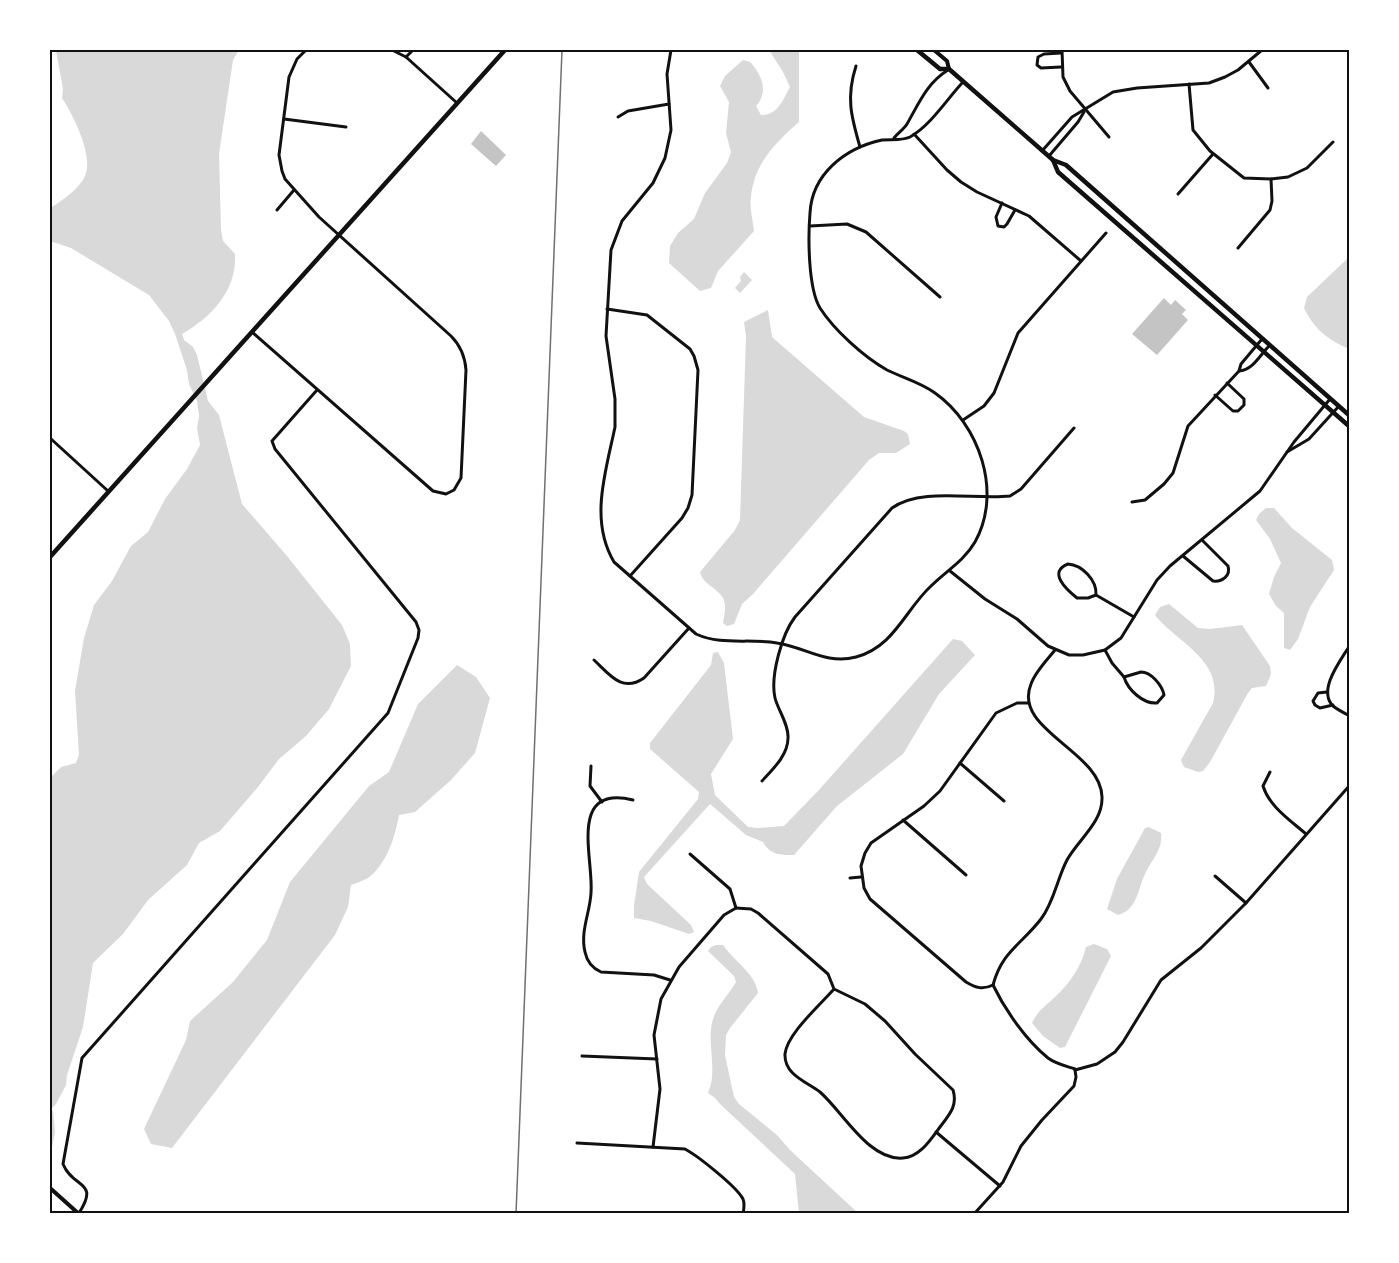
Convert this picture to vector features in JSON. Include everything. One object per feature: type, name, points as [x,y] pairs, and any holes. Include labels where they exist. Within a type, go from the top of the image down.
[{"type":"main road","points":[[50,557],[505,50]]},
{"type":"main road","points":[[918,50],[940,69],[949,69],[1051,159],[1066,165],[1350,416]]},
{"type":"main road","points":[[1051,159],[1058,172],[1350,427]]},
{"type":"street","points":[[251,332],[433,491],[446,494],[457,487],[461,478],[466,370],[462,350],[451,336],[339,235],[285,179],[280,163],[291,71],[297,59],[306,50]]},
{"type":"street","points":[[392,50],[406,57],[456,103]]},
{"type":"street","points":[[406,57],[413,50]]},
{"type":"street","points":[[671,50],[667,74],[671,130],[663,164],[653,183],[622,221],[610,250],[606,336],[616,414],[600,508],[601,533],[606,549],[614,562],[689,628],[709,639],[782,644],[830,659],[858,657],[884,643],[930,587],[969,552],[982,528],[985,517],[987,483],[980,456],[963,420],[937,394],[923,385],[886,370],[870,358],[832,324],[819,306],[812,282],[810,226],[812,200],[825,172],[847,153],[860,147],[894,138],[904,139],[914,134],[963,81]]},
{"type":"street","points":[[894,138],[905,127],[923,94],[939,76],[949,69],[947,61],[934,50]]},
{"type":"street","points":[[1042,151],[1072,117],[1113,92],[1209,83],[1225,77],[1249,62],[1262,50]]},
{"type":"street","points":[[1061,67],[1041,68],[1037,65],[1038,57],[1061,51],[1061,67],[1066,84],[1084,110],[1109,137]]},
{"type":"street","points":[[1249,62],[1268,88]]},
{"type":"street","points":[[856,66],[850,85],[851,115],[860,147]]},
{"type":"street","points":[[1189,84],[1193,130],[1213,154],[1244,178],[1271,180],[1288,177],[1307,168],[1333,142]]},
{"type":"street","points":[[618,117],[628,111],[669,104]]},
{"type":"street","points":[[1051,159],[1084,110]]},
{"type":"street","points":[[284,119],[346,127]]},
{"type":"street","points":[[914,134],[961,182],[1029,216],[1081,261]]},
{"type":"street","points":[[1178,194],[1213,154]]},
{"type":"street","points":[[1238,248],[1270,210],[1271,180]]},
{"type":"street","points":[[277,210],[294,190]]},
{"type":"street","points":[[1002,203],[996,217],[998,226],[1004,227],[1016,209]]},
{"type":"street","points":[[810,226],[847,224],[866,232],[940,297]]},
{"type":"street","points":[[963,420],[990,400],[1018,333],[1106,233]]},
{"type":"street","points":[[1155,257],[1162,250]]},
{"type":"street","points":[[607,309],[647,315],[690,350],[698,370],[692,495],[688,508],[682,518],[630,576]]},
{"type":"street","points":[[1132,502],[1145,500],[1173,473],[1188,426],[1239,371],[1241,364],[1262,339]]},
{"type":"street","points":[[1239,371],[1246,370],[1269,346]]},
{"type":"street","points":[[1215,395],[1233,411],[1242,409],[1244,399],[1227,383]]},
{"type":"street","points":[[50,1189],[79,1213],[86,1202],[85,1187],[67,1174],[63,1164],[82,1058],[388,713],[418,638],[419,630],[416,622],[275,449],[272,441],[317,390]]},
{"type":"street","points":[[950,571],[985,599],[1017,619],[1055,650],[1069,655],[1083,655],[1105,650],[1121,638],[1157,580],[1170,566],[1260,491],[1286,453],[1330,399]]},
{"type":"street","points":[[1286,453],[1309,439],[1339,406]]},
{"type":"street","points":[[762,781],[779,762],[789,738],[773,687],[782,644],[789,625],[795,617],[892,508],[922,496],[1010,496],[1021,489],[1074,428]]},
{"type":"street","points":[[50,438],[108,491]]},
{"type":"street","points":[[1183,556],[1213,580],[1218,582],[1224,579],[1228,575],[1228,566],[1202,540]]},
{"type":"street","points":[[1068,564],[1078,566],[1093,580],[1096,585],[1096,595],[1077,598],[1060,582],[1058,576],[1060,569],[1068,564]]},
{"type":"street","points":[[1096,595],[1134,617]]},
{"type":"street","points":[[594,660],[616,680],[627,684],[636,683],[644,678],[689,628]]},
{"type":"street","points":[[1350,645],[1327,692],[1333,705],[1350,716]]},
{"type":"street","points":[[1028,703],[1017,703],[996,713],[932,799],[871,843],[861,866],[864,888],[870,899],[960,978],[974,987],[986,988],[993,985],[1004,958],[1043,917],[1068,857],[1099,813],[1102,799],[1098,777],[1039,721],[1028,703],[1032,681],[1055,650]]},
{"type":"street","points":[[1105,650],[1131,689],[1144,701],[1150,704],[1157,703],[1164,695],[1159,684],[1145,672],[1124,677]]},
{"type":"street","points":[[1327,692],[1318,693],[1313,701],[1320,708],[1333,705]]},
{"type":"street","points":[[960,763],[1004,801]]},
{"type":"street","points":[[591,766],[590,786],[602,802]]},
{"type":"street","points":[[1270,772],[1263,786],[1265,792],[1271,802],[1306,834]]},
{"type":"street","points":[[993,985],[1006,1009],[1049,1058],[1075,1070],[1097,1064],[1115,1052],[1124,1042],[1161,980],[1201,948],[1246,903],[1350,785]]},
{"type":"street","points":[[633,800],[617,796],[609,797],[594,810],[589,820],[586,844],[591,885],[583,931],[584,951],[587,961],[596,970],[654,975],[670,980]]},
{"type":"street","points":[[903,820],[966,875]]},
{"type":"street","points":[[690,854],[730,889],[736,908]]},
{"type":"street","points":[[1215,876],[1246,903]]},
{"type":"street","points":[[850,878],[861,877]]},
{"type":"street","points":[[653,1147],[660,1089],[654,1035],[661,999],[670,980],[724,915],[736,908],[750,909],[758,914],[828,974],[834,989],[872,1009],[953,1090],[955,1097],[952,1112],[914,1156],[901,1159],[884,1154],[858,1135],[820,1093],[794,1075],[785,1060],[791,1037],[834,989]]},
{"type":"street","points":[[582,1056],[657,1059]]},
{"type":"street","points":[[974,1213],[1000,1186],[1021,1146],[1074,1086],[1075,1070]]},
{"type":"street","points":[[936,1132],[1000,1186]]},
{"type":"street","points":[[577,1143],[685,1149],[699,1158],[735,1190],[743,1199],[743,1214]]},
{"type":"shaded area","points":[[56,50],[239,50],[233,60],[219,154],[221,230],[223,241],[235,254],[235,267],[227,291],[220,301],[203,319],[182,334],[184,340],[193,347],[197,355],[208,401],[219,415],[242,504],[342,625],[350,644],[351,666],[329,709],[306,736],[279,759],[220,831],[199,843],[187,865],[148,900],[123,934],[93,963],[83,1027],[67,1075],[66,1085],[56,1104],[50,1110],[50,778],[61,767],[76,763],[79,755],[75,691],[84,638],[94,605],[112,581],[131,546],[148,532],[165,499],[187,469],[200,445],[197,428],[199,416],[197,401],[189,384],[187,370],[169,321],[149,295],[71,248],[50,241],[50,208],[81,183],[87,164],[80,134],[62,98],[63,89]]},
{"type":"shaded area","points":[[769,50],[799,50],[799,122],[774,146],[756,174],[751,201],[754,231],[718,271],[711,288],[700,291],[669,263],[670,246],[678,233],[694,219],[705,193],[727,163],[731,152],[726,133],[729,102],[720,86],[725,76],[743,60],[750,62],[761,78],[762,95],[756,106],[761,115],[767,115],[775,110],[790,87]]},
{"type":"shaded area","points":[[1349,257],[1349,349],[1322,333],[1304,308],[1307,297]]},
{"type":"shaded area","points":[[744,272],[752,280],[740,293],[735,288]]},
{"type":"shaded area","points":[[768,310],[772,337],[864,417],[904,431],[908,434],[910,444],[896,453],[879,453],[869,460],[742,604],[734,624],[727,626],[723,623],[725,607],[723,598],[704,580],[700,572],[735,530],[740,520],[746,336],[744,322]]},
{"type":"shaded area","points":[[1266,508],[1274,508],[1292,528],[1332,560],[1334,570],[1310,607],[1298,639],[1290,650],[1284,648],[1284,613],[1276,606],[1269,594],[1281,563],[1270,539],[1256,520]]},
{"type":"shaded area","points":[[1169,604],[1198,628],[1210,629],[1242,625],[1270,666],[1271,674],[1266,686],[1252,688],[1248,693],[1210,762],[1203,771],[1198,772],[1184,767],[1181,760],[1213,703],[1215,688],[1212,675],[1205,663],[1155,615],[1160,607]]},
{"type":"shaded area","points":[[953,639],[962,641],[975,655],[939,694],[903,754],[837,806],[794,855],[772,852],[763,842],[746,835],[710,804],[644,877],[647,884],[691,925],[694,932],[689,934],[651,921],[634,918],[639,872],[698,799],[699,792],[650,749],[650,743],[711,665],[713,653],[718,652],[724,663],[733,739],[711,774],[715,795],[748,827],[758,828],[784,826]]},
{"type":"shaded area","points":[[457,665],[476,677],[490,698],[475,753],[451,780],[415,812],[399,815],[385,858],[368,878],[351,885],[348,907],[335,935],[172,1148],[151,1144],[144,1129],[186,1040],[190,1021],[233,982],[267,940],[290,882],[369,786],[389,772],[418,704]]},
{"type":"shaded area","points":[[1149,827],[1161,833],[1159,849],[1146,872],[1134,903],[1118,915],[1107,909],[1117,879],[1145,828]]},
{"type":"shaded area","points":[[1094,944],[1107,949],[1111,956],[1065,1047],[1060,1048],[1043,1036],[1032,1023],[1040,1011],[1071,979],[1082,960],[1086,947]]},
{"type":"shaded area","points":[[716,945],[723,945],[744,968],[753,980],[758,993],[726,1035],[725,1055],[734,1097],[858,1213],[799,1213],[795,1174],[708,1093],[712,1076],[712,1023],[719,1006],[736,982],[734,976],[708,951]]},
{"type":"shaded area","points":[[53,1110],[55,1132],[51,1152],[52,1176],[50,1178],[50,1115]]},
{"type":"building","points":[[481,131],[506,155],[496,166],[471,144]]},
{"type":"building","points":[[1164,298],[1171,305],[1175,300],[1186,310],[1182,314],[1188,320],[1157,355],[1132,334]]},
{"type":"railway","points":[[516,1214],[562,50]]}]
